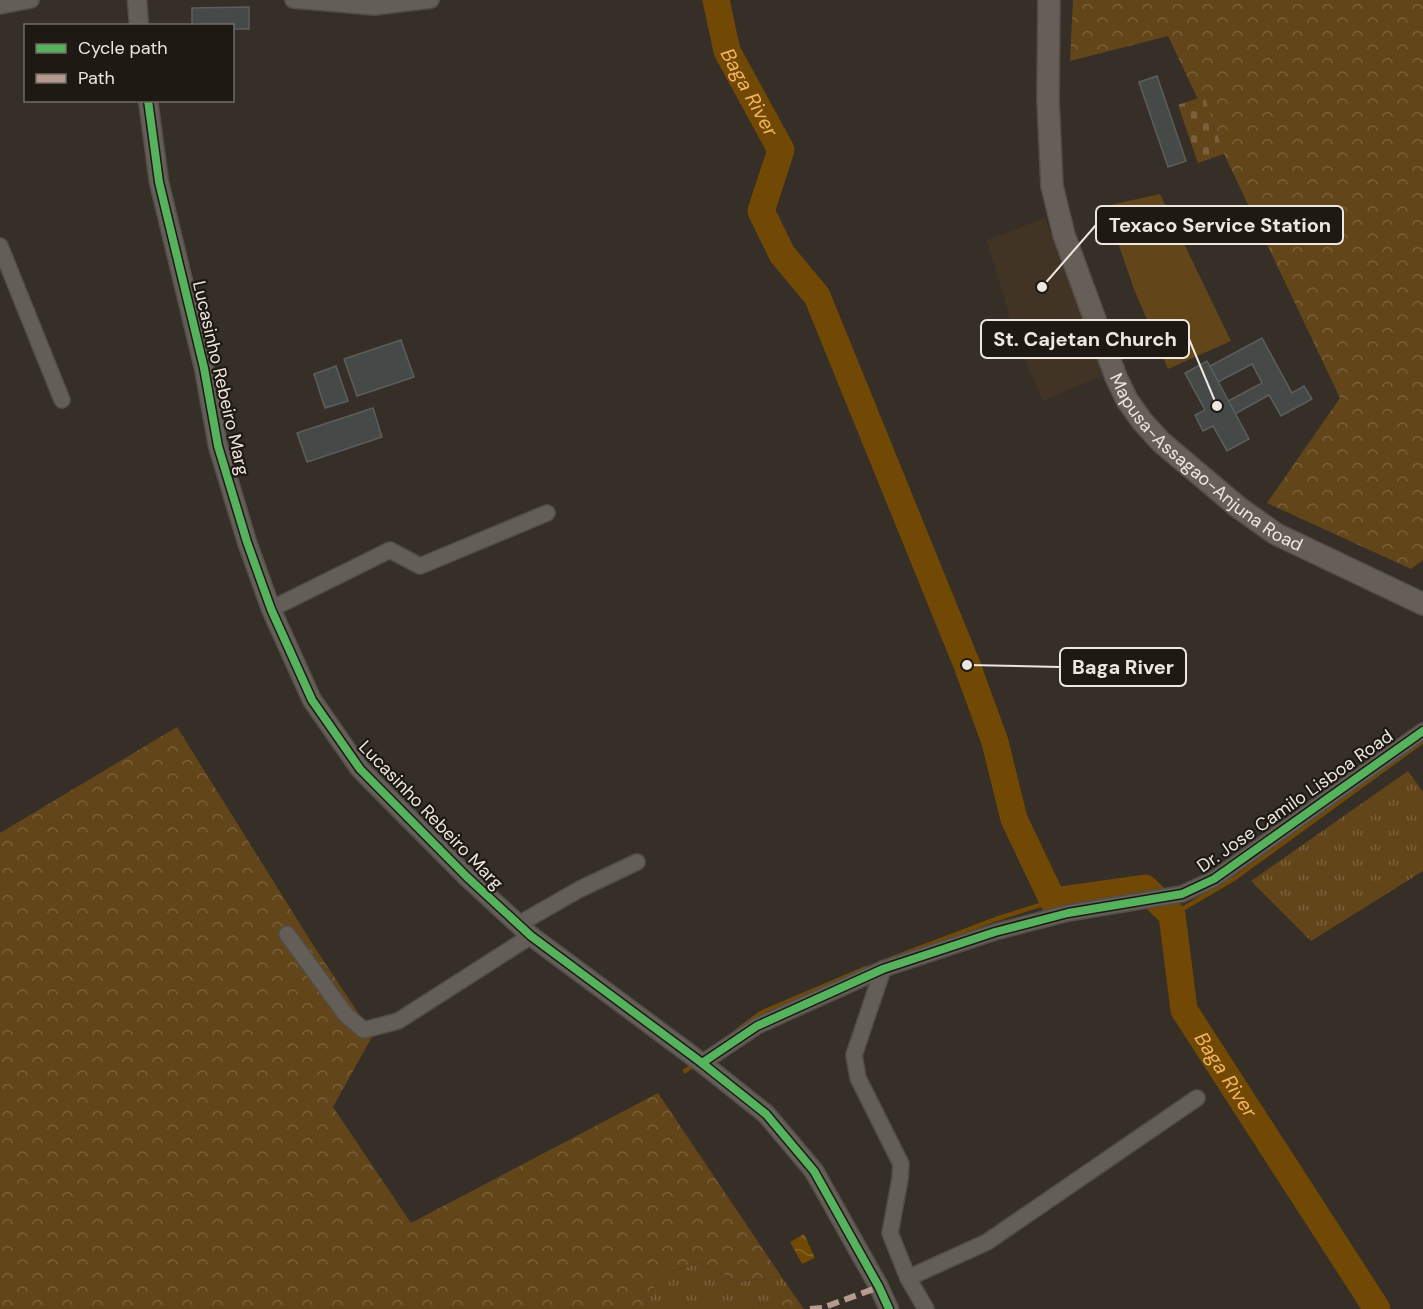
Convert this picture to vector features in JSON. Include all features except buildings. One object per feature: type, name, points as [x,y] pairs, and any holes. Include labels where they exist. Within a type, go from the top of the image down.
[{"type":"main road","name":"Mapusa-Assagao-Anjuna Road","points":[[1049,0],[1048,100],[1054,194],[1064,235],[1127,400],[1161,442],[1238,507],[1276,534],[1423,604]]},
{"type":"street","points":[[0,6],[31,0]]},
{"type":"street","points":[[136,0],[139,24]]},
{"type":"street","points":[[293,0],[374,7],[431,0]]},
{"type":"street","name":"Lucasinho Rebeiro Marg","points":[[148,102],[159,182],[204,368],[218,446],[247,542],[271,609],[312,700],[360,768],[467,877],[525,930],[766,1114],[814,1171],[889,1309]]},
{"type":"street","points":[[0,246],[62,400]]},
{"type":"street","points":[[271,609],[390,550],[420,566],[547,513]]},
{"type":"street","name":"Dr. Jose Camilo Lisboa Road","points":[[702,1063],[757,1026],[883,969],[995,932],[1068,913],[1182,894],[1214,879],[1423,731]]},
{"type":"street","points":[[287,934],[346,1015],[364,1030],[398,1021],[580,889],[637,862]]},
{"type":"street","points":[[883,969],[854,1055],[858,1078],[901,1164],[890,1233],[908,1278],[926,1309]]},
{"type":"street","points":[[908,1278],[987,1242],[1197,1098]]},
{"type":"shaded area","points":[[1045,218],[1103,375],[1043,401],[1016,340],[987,240]]},
{"type":"green space","points":[[1073,0],[1423,0],[1423,560],[1411,569],[1267,503],[1340,398],[1168,36],[1070,61]]},
{"type":"green space","points":[[1204,96],[1224,154],[1198,163],[1178,105]]},
{"type":"green space","points":[[1160,194],[1231,341],[1168,369],[1134,289],[1105,206]]},
{"type":"green space","points":[[177,727],[315,948],[373,1035],[333,1107],[411,1223],[658,1093],[781,1276],[738,1282],[700,1263],[659,1275],[645,1309],[0,1309],[0,833]]},
{"type":"green space","points":[[1408,771],[1423,792],[1423,871],[1311,941],[1251,881]]},
{"type":"green space","points":[[700,1263],[738,1282],[781,1276],[794,1295],[751,1309],[645,1309],[659,1275]]},
{"type":"green space","points":[[794,1295],[804,1309],[751,1309]]},
{"type":"water","points":[[804,1234],[815,1258],[802,1264],[790,1242]]},
{"type":"waterway","name":"Baga River","points":[[716,0],[727,51],[781,150],[761,211],[782,254],[817,296],[967,665],[995,742],[1014,819],[1053,901],[1145,888],[1172,915],[1184,1010],[1377,1309]]},
{"type":"waterway","points":[[1172,915],[1235,878],[1423,741]]},
{"type":"waterway","points":[[885,961],[996,919],[1053,901]]},
{"type":"waterway","points":[[739,1029],[761,1013],[866,968]]},
{"type":"waterway","points":[[685,1071],[695,1064]]},
{"type":"marked path","points":[[810,1309],[822,1308],[879,1287]]},
{"type":"cycle path","points":[[148,102],[159,182],[204,368],[218,446],[247,542],[271,609],[312,700],[360,769],[467,877],[531,936],[702,1063],[766,1114],[814,1171],[889,1309]]},
{"type":"cycle path","points":[[702,1063],[757,1026],[883,969],[995,932],[1068,913],[1182,894],[1214,879],[1423,731]]},
{"type":"place","name":"Texaco Service Station","points":[[1042,287]]},
{"type":"place","name":"St. Cajetan Church","points":[[1217,406]]},
{"type":"place","name":"Baga River","points":[[967,665]]}]
